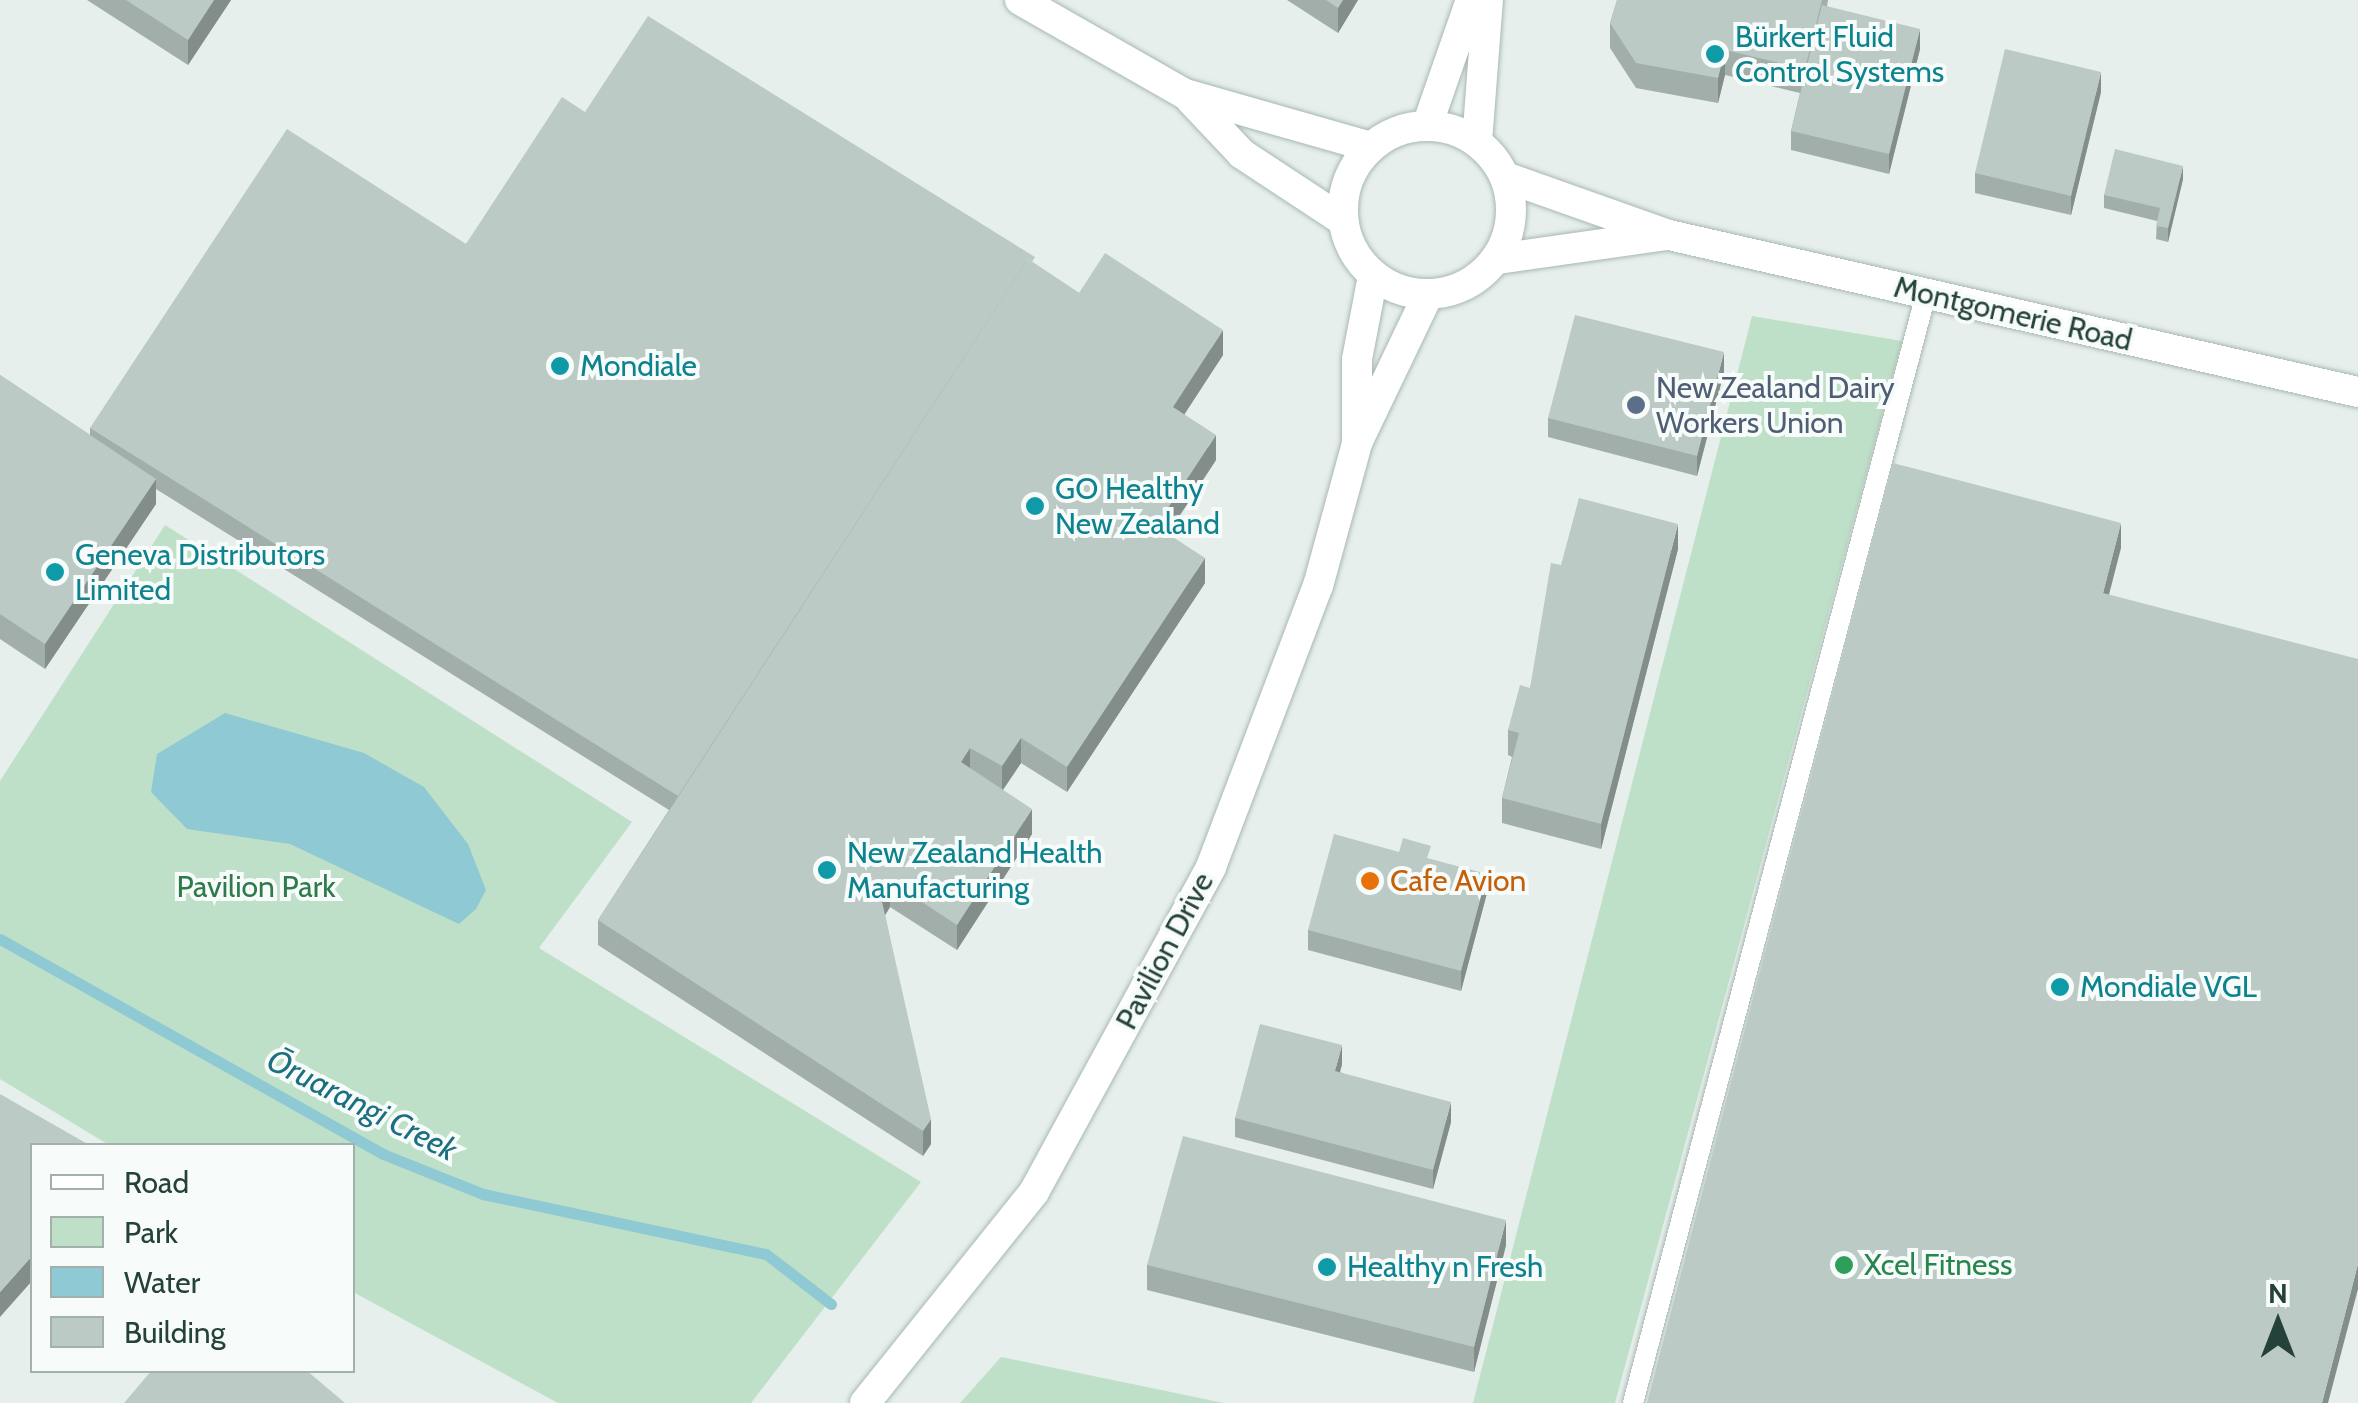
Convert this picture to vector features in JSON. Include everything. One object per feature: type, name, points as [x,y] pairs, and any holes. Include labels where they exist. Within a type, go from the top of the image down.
[{"type":"street","points":[[1020,0],[1185,94],[1371,147]]},
{"type":"street","points":[[1427,126],[1472,0]]},
{"type":"street","points":[[1478,142],[1488,0]]},
{"type":"street","points":[[1185,94],[1242,154],[1342,220],[1372,276],[1428,296],[1478,278],[1498,259],[1511,218],[1506,176],[1478,142],[1427,126],[1371,147],[1354,168],[1342,220]]},
{"type":"street","name":"Montgomerie Road","points":[[1506,176],[1669,235],[2358,392]]},
{"type":"street","name":"Montgomerie Road","points":[[1498,259],[1669,235]]},
{"type":"street","name":"Pavilion Drive","points":[[1357,443],[1357,359],[1372,276]]},
{"type":"street","name":"Pavilion Drive","points":[[864,1403],[1034,1192],[1211,866],[1318,586],[1357,443],[1428,296]]},
{"type":"lane","points":[[1632,1403],[1926,294]]},
{"type":"green space","points":[[1752,316],[1902,341],[1615,1403],[1473,1403]]},
{"type":"green space","name":"Pavilion Park","points":[[165,525],[632,822],[539,948],[921,1182],[751,1403],[558,1403],[355,1293],[355,1143],[106,1143],[0,1079],[0,781]]},
{"type":"green space","points":[[1001,1357],[1224,1403],[960,1403]]},
{"type":"water","points":[[225,713],[364,753],[424,787],[468,844],[486,890],[476,909],[459,924],[290,844],[187,829],[151,792],[157,754]]},
{"type":"building","points":[[126,0],[214,0],[188,40]]},
{"type":"building","points":[[1326,0],[1343,0],[1338,8]]},
{"type":"building","name":"Bürkert Fluid Control Systems","points":[[1617,0],[1822,0],[1805,69],[1725,50],[1718,78],[1636,63],[1610,23]]},
{"type":"building","points":[[1822,5],[1920,29],[1889,154],[1791,131]]},
{"type":"building","name":"Mondiale","points":[[648,16],[1035,257],[1032,262],[1028,259],[678,796],[90,428],[287,129],[466,244],[562,97],[585,112]]},
{"type":"building","points":[[2005,49],[2101,72],[2071,196],[1975,173]]},
{"type":"building","points":[[2115,149],[2183,166],[2168,228],[2156,226],[2160,208],[2104,195]]},
{"type":"building","points":[[1105,253],[1223,330],[1173,407],[1216,435],[1156,526],[1205,558],[1067,767],[1021,738],[1002,766],[970,748],[961,762],[1032,809],[957,925],[890,881],[881,897],[931,1119],[923,1131],[598,920],[1028,259],[1079,293]]},
{"type":"building","name":"New Zealand Dairy Workers Union","points":[[1575,315],[1724,352],[1697,456],[1548,418]]},
{"type":"building","name":"Geneva Distributors Limited","points":[[0,375],[156,479],[45,644],[0,614]]},
{"type":"building","name":"Mondiale VGL","points":[[1893,463],[2121,523],[2103,593],[2358,659],[2358,1264],[2322,1403],[1647,1403]]},
{"type":"building","points":[[1579,498],[1678,524],[1601,824],[1502,798],[1519,733],[1508,730],[1520,685],[1530,688],[1551,563],[1561,565]]},
{"type":"building","points":[[1334,834],[1399,852],[1403,838],[1431,846],[1427,858],[1487,874],[1461,971],[1308,930]]},
{"type":"building","points":[[1260,1024],[1342,1045],[1335,1071],[1451,1102],[1433,1170],[1235,1118]]},
{"type":"building","points":[[0,1094],[86,1143],[30,1143],[30,1258],[0,1292]]},
{"type":"building","name":"Healthy n Fresh","points":[[1183,1136],[1506,1220],[1474,1347],[1147,1265]]},
{"type":"building","points":[[149,1373],[310,1373],[345,1403],[124,1403]]},
{"type":"waterway","name":"Ōruarangi Creek","points":[[0,939],[383,1154],[483,1194],[766,1254],[831,1304]]},
{"type":"place","name":"Bürkert Fluid Control Systems","points":[[1715,54]]},
{"type":"place","name":"Mondiale","points":[[560,366]]},
{"type":"place","name":"New Zealand Dairy Workers Union","points":[[1636,405]]},
{"type":"place","name":"GO Healthy New Zealand","points":[[1035,506]]},
{"type":"place","name":"Geneva Distributors Limited","points":[[55,572]]},
{"type":"place","name":"New Zealand Health Manufacturing","points":[[827,870]]},
{"type":"place","name":"Cafe Avion","points":[[1370,881]]},
{"type":"place","name":"Mondiale VGL","points":[[2060,987]]},
{"type":"place","name":"Xcel Fitness","points":[[1844,1265]]},
{"type":"place","name":"Healthy n Fresh","points":[[1327,1267]]}]
